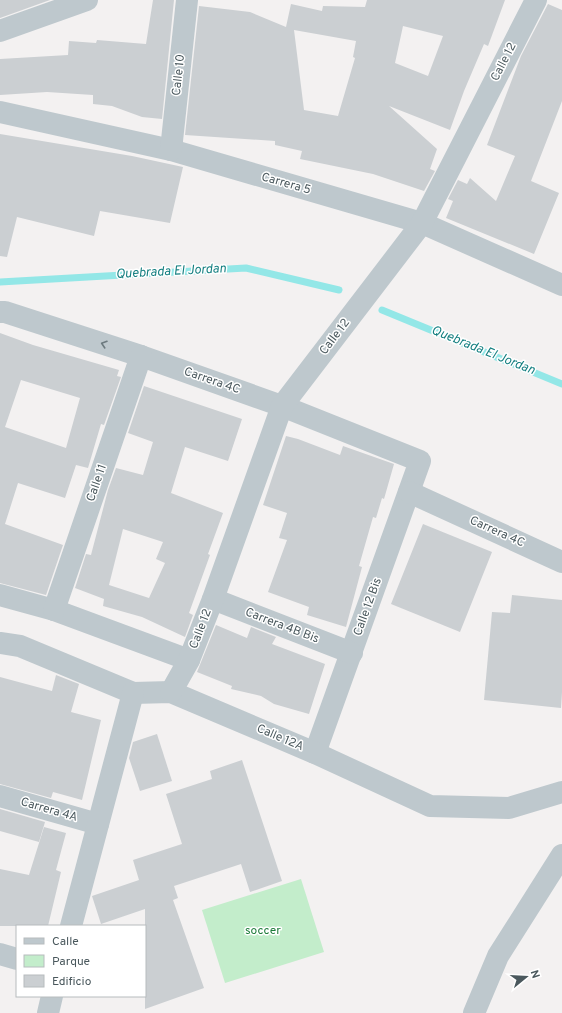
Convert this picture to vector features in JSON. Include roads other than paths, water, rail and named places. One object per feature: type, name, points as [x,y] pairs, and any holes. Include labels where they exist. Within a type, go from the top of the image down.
[{"type":"street","points":[[0,31],[87,0]]},
{"type":"street","name":"Calle 10","points":[[171,150],[187,0]]},
{"type":"street","name":"Calle 12","points":[[171,692],[189,660],[213,599],[282,406],[422,223],[536,0]]},
{"type":"street","name":"Carrera 5","points":[[0,112],[171,150],[422,223],[562,285]]},
{"type":"street","name":"Carrera 4C","points":[[2,316],[141,356],[282,406],[420,461]]},
{"type":"street","name":"Calle 11","points":[[54,610],[141,356]]},
{"type":"street","name":"Calle 12 Bis","points":[[315,753],[420,461]]},
{"type":"street","name":"Carrera 4C","points":[[409,492],[562,562]]},
{"type":"street","points":[[0,595],[54,610],[189,660]]},
{"type":"street","name":"Carrera 4B Bis","points":[[213,599],[352,653]]},
{"type":"street","name":"Calle 12A","points":[[0,642],[20,646],[133,693],[171,692],[315,753],[430,806],[509,808],[562,792]]},
{"type":"street","points":[[71,925],[133,693]]},
{"type":"street","name":"Carrera 4A","points":[[0,796],[98,824]]},
{"type":"street","points":[[474,1013],[498,956],[562,855]]},
{"type":"street","points":[[0,954],[16,959]]},
{"type":"street","points":[[48,1013],[52,997]]},
{"type":"waterway","name":"Quebrada El Jordan","points":[[0,282],[246,268],[339,290]]},
{"type":"waterway","name":"Quebrada El Jordan","points":[[382,310],[562,384]]},
{"type":"park label","name":"soccer","points":[[263,931]]}]
